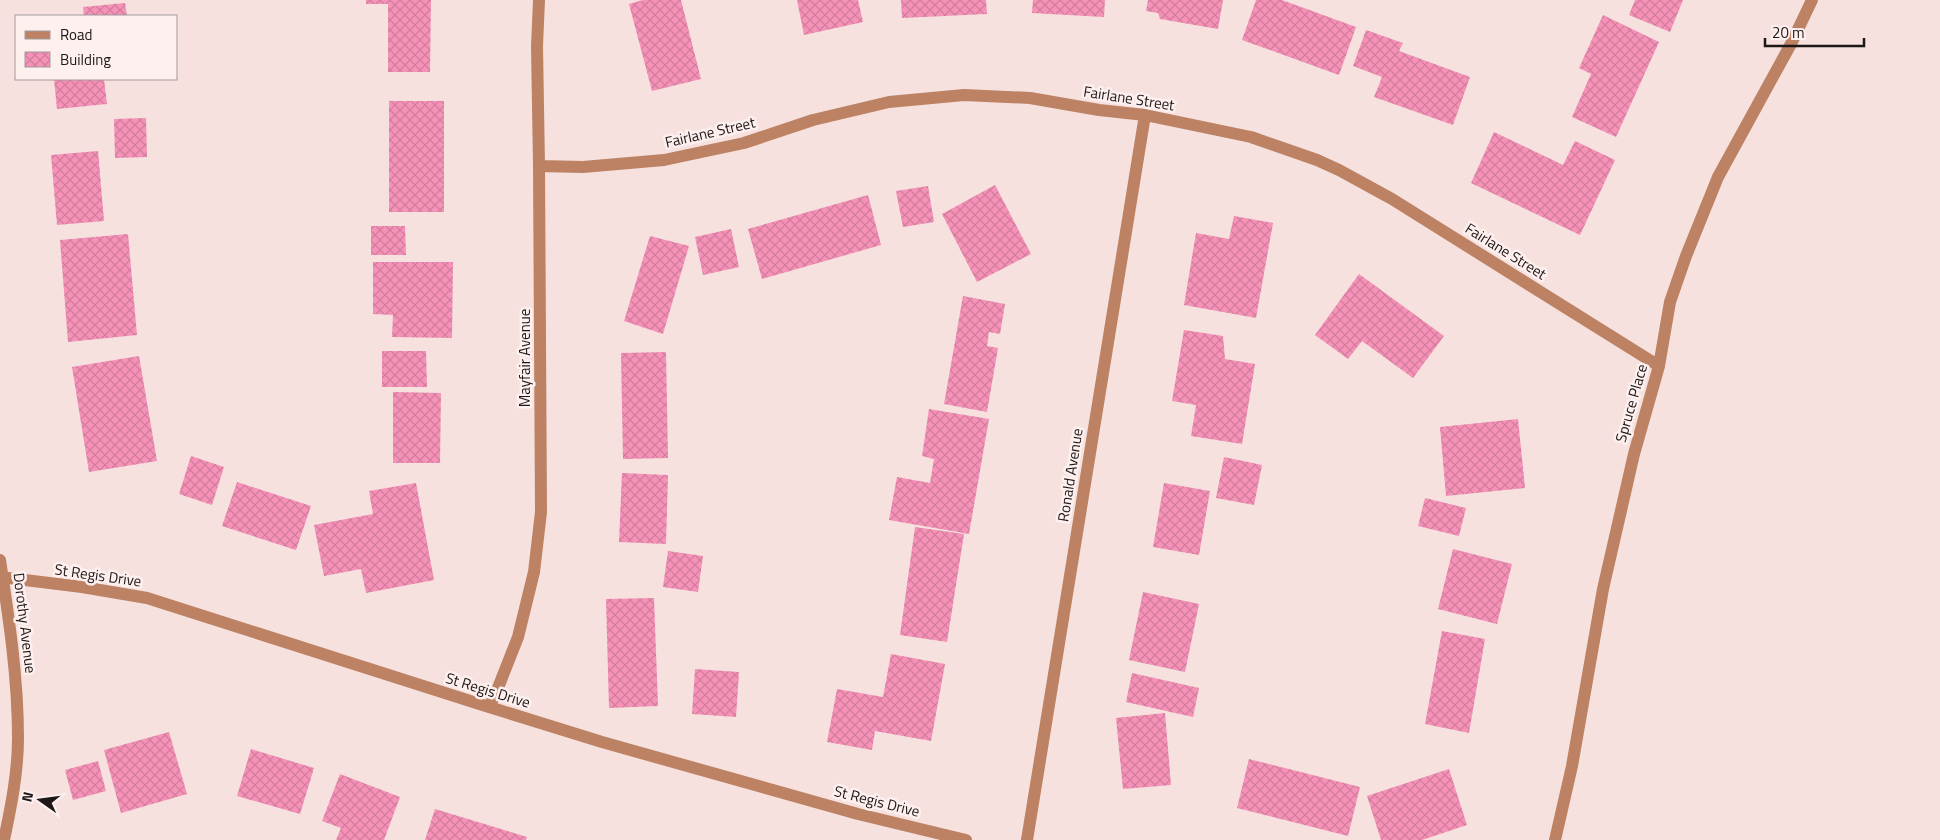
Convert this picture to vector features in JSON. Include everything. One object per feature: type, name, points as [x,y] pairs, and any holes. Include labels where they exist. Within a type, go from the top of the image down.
[{"type":"street","name":"Mayfair Avenue","points":[[488,707],[496,693],[518,637],[534,572],[540,512],[540,166],[536,46],[538,0]]},
{"type":"street","name":"Spruce Place","points":[[1555,840],[1572,766],[1603,589],[1634,454],[1659,366],[1670,302],[1686,256],[1718,177],[1792,42],[1812,0]]},
{"type":"street","name":"Fairlane Street","points":[[540,166],[583,167],[664,160],[744,143],[813,120],[889,102],[955,96],[1030,98],[1099,110],[1145,115],[1252,137],[1317,160],[1339,170],[1392,199],[1659,366]]},
{"type":"street","name":"Ronald Avenue","points":[[1027,840],[1145,115]]},
{"type":"street","name":"Dorothy Avenue","points":[[0,560],[16,677],[18,740],[12,803],[4,840]]},
{"type":"street","name":"St Regis Drive","points":[[1,578],[82,587],[147,598],[602,742],[849,811],[966,840]]},
{"type":"building","points":[[366,0],[431,0],[430,72],[388,72],[388,4],[366,4]]},
{"type":"building","points":[[643,0],[681,0],[701,79],[652,91],[629,4]]},
{"type":"building","points":[[797,0],[858,0],[863,22],[804,35]]},
{"type":"building","points":[[901,0],[986,0],[987,14],[902,18]]},
{"type":"building","points":[[1033,0],[1105,0],[1104,17],[1032,13]]},
{"type":"building","points":[[1148,0],[1223,0],[1218,29],[1160,19],[1158,13],[1146,11]]},
{"type":"building","points":[[1256,0],[1282,0],[1356,27],[1339,75],[1242,40]]},
{"type":"building","points":[[1635,0],[1683,0],[1670,32],[1629,15]]},
{"type":"building","points":[[125,3],[127,15],[84,15],[83,7]]},
{"type":"building","points":[[1603,15],[1659,42],[1616,137],[1572,117],[1591,74],[1579,68]]},
{"type":"building","points":[[1366,30],[1403,43],[1399,51],[1470,77],[1453,125],[1374,97],[1382,77],[1353,66]]},
{"type":"building","points":[[54,80],[104,80],[107,104],[57,109]]},
{"type":"building","points":[[389,101],[444,101],[444,212],[389,212]]},
{"type":"building","points":[[146,118],[147,157],[115,158],[114,119]]},
{"type":"building","points":[[1494,132],[1563,165],[1575,141],[1615,160],[1580,235],[1471,183]]},
{"type":"building","points":[[98,151],[104,221],[57,225],[51,155]]},
{"type":"building","points":[[995,185],[1031,254],[977,282],[942,214]]},
{"type":"building","points":[[928,186],[934,222],[903,227],[896,191]]},
{"type":"building","points":[[868,195],[881,245],[762,279],[748,229]]},
{"type":"building","points":[[1234,216],[1273,223],[1256,318],[1184,305],[1196,233],[1229,239]]},
{"type":"building","points":[[371,226],[405,226],[406,255],[371,255]]},
{"type":"building","points":[[731,229],[739,267],[703,275],[695,237]]},
{"type":"building","points":[[128,234],[137,335],[68,342],[60,240]]},
{"type":"building","points":[[650,236],[689,246],[663,334],[624,321]]},
{"type":"building","points":[[373,262],[453,262],[452,338],[392,337],[393,315],[373,314]]},
{"type":"building","points":[[1359,274],[1444,336],[1413,378],[1362,341],[1348,359],[1315,335]]},
{"type":"building","points":[[963,296],[1005,304],[1000,334],[989,332],[987,346],[998,348],[987,412],[944,404]]},
{"type":"building","points":[[1184,330],[1223,336],[1225,359],[1255,364],[1242,444],[1191,436],[1196,405],[1172,401]]},
{"type":"building","points":[[382,351],[426,351],[427,387],[382,387]]},
{"type":"building","points":[[666,352],[668,458],[623,459],[621,353]]},
{"type":"building","points":[[139,356],[157,461],[89,472],[72,367]]},
{"type":"building","points":[[393,392],[441,393],[440,463],[393,463]]},
{"type":"building","points":[[929,409],[989,419],[969,534],[889,520],[897,477],[930,483],[934,459],[922,456]]},
{"type":"building","points":[[1518,419],[1525,488],[1446,496],[1440,427]]},
{"type":"building","points":[[191,456],[224,467],[212,505],[179,494]]},
{"type":"building","points":[[1224,457],[1262,465],[1254,505],[1216,498]]},
{"type":"building","points":[[622,473],[668,475],[666,544],[619,542]]},
{"type":"building","points":[[237,482],[311,506],[296,550],[222,526]]},
{"type":"building","points":[[416,483],[434,580],[366,593],[361,569],[324,576],[314,525],[373,514],[369,491]]},
{"type":"building","points":[[1164,483],[1210,491],[1199,555],[1153,547]]},
{"type":"building","points":[[1425,498],[1466,508],[1459,536],[1418,526]]},
{"type":"building","points":[[915,527],[964,534],[947,642],[900,635]]},
{"type":"building","points":[[1453,549],[1512,564],[1497,624],[1438,609]]},
{"type":"building","points":[[668,551],[703,556],[698,592],[663,587]]},
{"type":"building","points":[[1143,592],[1199,604],[1185,672],[1129,660]]},
{"type":"building","points":[[654,598],[658,706],[609,708],[606,599]]},
{"type":"building","points":[[1442,631],[1485,639],[1469,733],[1425,724]]},
{"type":"building","points":[[891,654],[945,664],[931,741],[875,731],[872,750],[827,742],[837,689],[883,697]]},
{"type":"building","points":[[695,669],[739,672],[736,717],[692,714]]},
{"type":"building","points":[[1132,673],[1199,688],[1193,717],[1126,702]]},
{"type":"building","points":[[1165,713],[1171,785],[1123,789],[1116,718]]},
{"type":"building","points":[[169,732],[187,794],[121,813],[104,750]]},
{"type":"building","points":[[251,749],[314,768],[300,814],[237,796]]},
{"type":"building","points":[[1249,759],[1360,787],[1348,836],[1237,808]]},
{"type":"building","points":[[98,761],[106,791],[73,800],[65,770]]},
{"type":"building","points":[[1449,769],[1467,825],[1422,840],[1381,840],[1367,796]]},
{"type":"building","points":[[340,774],[400,797],[384,840],[336,840],[341,828],[322,821]]},
{"type":"building","points":[[435,809],[527,837],[526,840],[425,840]]}]
